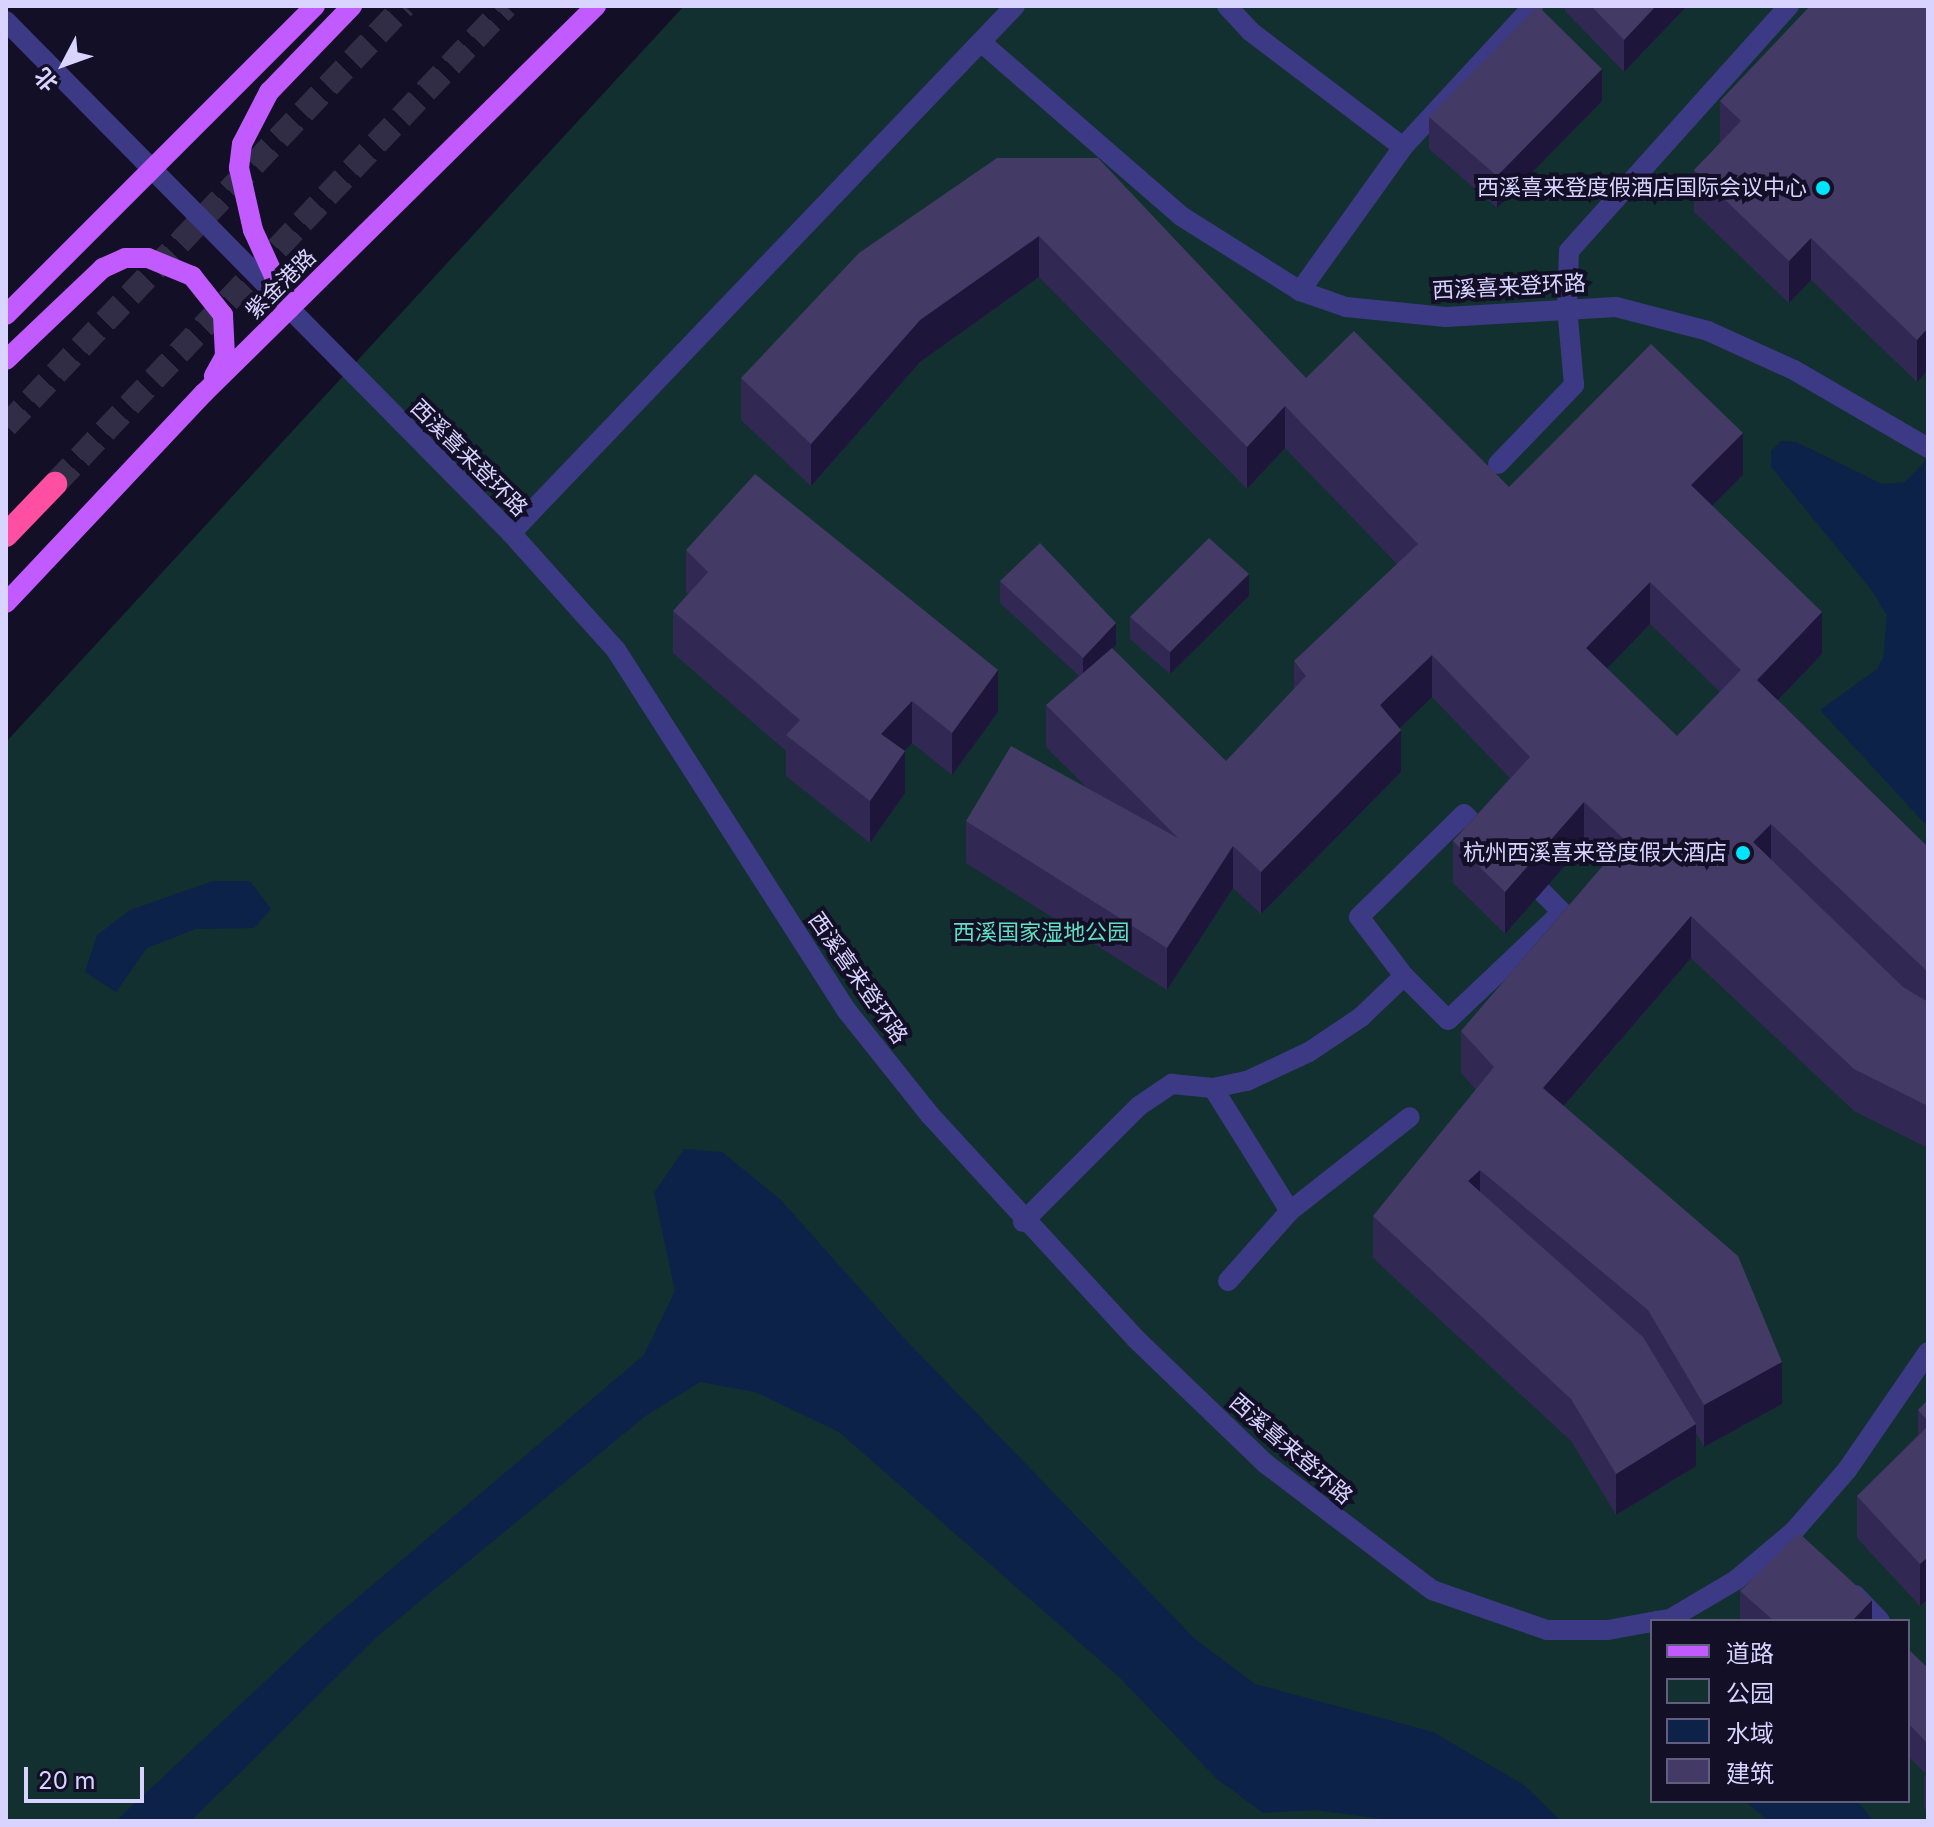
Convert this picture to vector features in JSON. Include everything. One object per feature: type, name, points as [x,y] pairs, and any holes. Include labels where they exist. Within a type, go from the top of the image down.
[{"type":"highway","points":[[6,535],[55,484]]},
{"type":"main road","points":[[6,315],[315,6]]},
{"type":"main road","points":[[289,309],[253,230],[239,168],[242,144],[269,92],[352,6]]},
{"type":"main road","name":"紫金港路","points":[[6,603],[204,393],[596,6]]},
{"type":"main road","points":[[6,360],[103,268],[125,258],[148,258],[192,276],[223,315],[225,356],[204,393]]},
{"type":"street","points":[[511,533],[1015,6]]},
{"type":"street","points":[[1227,6],[1250,31],[1403,147]]},
{"type":"street","points":[[1300,291],[1403,147],[1533,6]]},
{"type":"street","points":[[1498,464],[1574,385],[1567,306],[1569,251],[1789,6]]},
{"type":"street","name":"西溪喜来登环路","points":[[6,21],[511,533],[616,650],[847,1011],[1023,1222],[1266,1464],[1432,1590],[1547,1630],[1608,1630],[1650,1622]]},
{"type":"street","name":"西溪喜来登环路","points":[[981,42],[1181,216],[1300,291],[1346,307],[1446,317],[1567,306],[1616,307],[1708,331],[1794,370],[1928,448]]},
{"type":"street","points":[[1464,814],[1562,912],[1448,1020],[1404,976],[1359,917],[1464,814]]},
{"type":"street","points":[[1023,1222],[1139,1106],[1172,1084],[1213,1088],[1247,1081],[1309,1052],[1361,1017],[1404,976]]},
{"type":"street","points":[[1213,1088],[1290,1211]]},
{"type":"street","points":[[1228,1281],[1290,1211],[1410,1117]]},
{"type":"street","name":"西溪喜来登环路","points":[[1670,1619],[1736,1580],[1799,1537],[1927,1355]]},
{"type":"street","points":[[1837,1576],[1878,1619]]},
{"type":"green space","name":"西溪国家湿地公园","points":[[684,6],[1928,6],[1928,1821],[6,1821],[6,742]]},
{"type":"water","points":[[1781,441],[1796,442],[1882,484],[1905,482],[1928,458],[1928,827],[1820,710],[1877,669],[1883,658],[1887,616],[1873,592],[1771,467],[1771,451]]},
{"type":"water","points":[[213,881],[250,881],[271,909],[254,928],[196,929],[147,948],[116,992],[85,972],[97,935],[130,910]]},
{"type":"water","points":[[684,1149],[722,1152],[780,1199],[904,1338],[1195,1639],[1255,1684],[1433,1732],[1524,1785],[1561,1821],[1398,1821],[1314,1810],[1263,1813],[1216,1778],[1120,1678],[839,1432],[755,1392],[700,1382],[644,1417],[379,1635],[191,1821],[116,1821],[324,1626],[644,1355],[675,1291],[654,1193]]},
{"type":"water","points":[[1747,1803],[1859,1803],[1874,1821],[1768,1821]]},
{"type":"building","points":[[1538,6],[1602,69],[1497,176],[1429,117]]},
{"type":"building","points":[[1591,6],[1656,6],[1624,40]]},
{"type":"building","name":"西溪喜来登度假酒店国际会议中心","points":[[1810,6],[1928,6],[1928,328],[1917,340],[1811,238],[1789,261],[1694,170],[1741,121],[1720,101]]},
{"type":"building","name":"杭州西溪喜来登度假大酒店","points":[[997,158],[1098,158],[1306,378],[1354,331],[1509,487],[1651,344],[1743,433],[1691,485],[1822,612],[1757,680],[1928,847],[1928,972],[1771,824],[1753,842],[1903,987],[1928,1002],[1928,1106],[1854,1069],[1691,916],[1543,1088],[1738,1256],[1782,1362],[1704,1405],[1648,1310],[1480,1170],[1468,1181],[1643,1337],[1696,1424],[1616,1474],[1571,1399],[1373,1216],[1494,1067],[1461,1031],[1625,840],[1584,802],[1505,892],[1453,841],[1530,757],[1432,655],[1380,705],[1401,730],[1261,872],[1233,846],[1167,948],[966,821],[1011,746],[1178,838],[1046,705],[1112,648],[1226,761],[1306,676],[1294,661],[1418,544],[1285,406],[1247,447],[1039,236],[920,320],[811,444],[741,378],[859,253]],"holes":[[[1650,582],[1741,670],[1677,736],[1586,648]]]},
{"type":"building","points":[[755,474],[998,670],[952,733],[912,701],[881,734],[905,751],[870,801],[786,735],[800,720],[673,611],[708,572],[686,550]]},
{"type":"building","points":[[1209,538],[1249,574],[1170,652],[1130,617]]},
{"type":"building","points":[[1040,543],[1116,623],[1083,658],[1000,581]]},
{"type":"building","points":[[1928,1400],[1928,1421],[1918,1410]]},
{"type":"building","points":[[1928,1426],[1928,1557],[1920,1564],[1857,1496]]},
{"type":"building","points":[[1799,1533],[1872,1600],[1854,1619],[1772,1619],[1740,1591]]},
{"type":"building","points":[[1910,1651],[1928,1668],[1928,1744],[1910,1725]]},
{"type":"tunnel","points":[[6,426],[404,6]]},
{"type":"tunnel","points":[[55,484],[506,6]]},
{"type":"place","name":"西溪喜来登度假酒店国际会议中心","points":[[1823,188]]},
{"type":"place","name":"杭州西溪喜来登度假大酒店","points":[[1743,853]]}]
